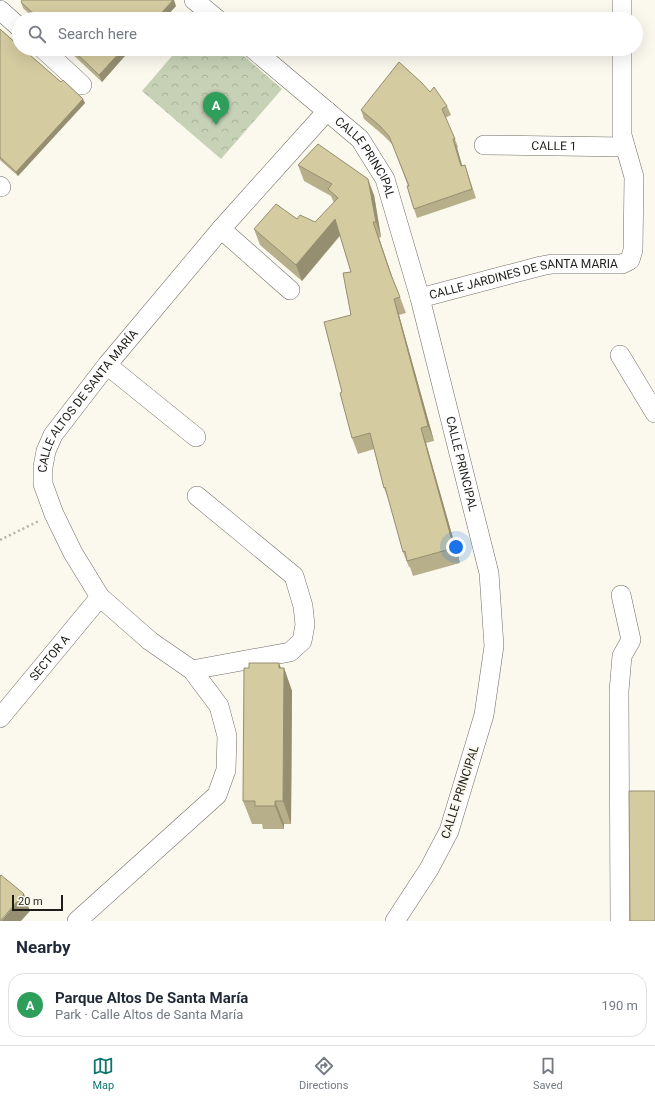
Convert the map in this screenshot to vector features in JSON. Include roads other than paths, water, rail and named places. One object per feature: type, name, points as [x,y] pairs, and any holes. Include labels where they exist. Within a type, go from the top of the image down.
[{"type":"street","points":[[0,4],[3,0]]},
{"type":"street","points":[[194,0],[209,12]]},
{"type":"street","points":[[622,0],[622,12]]},
{"type":"street","points":[[0,10],[12,21]]},
{"type":"street","points":[[51,56],[82,85]]},
{"type":"street","name":"CALLE PRINCIPAL","points":[[261,56],[360,139],[385,179],[420,298],[489,573],[494,646],[484,715],[449,831],[429,869],[395,921]]},
{"type":"street","name":"CALLE JARDINES DE SANTA MARIA","points":[[420,298],[552,264],[622,264],[630,260],[633,250],[634,177],[622,135],[622,56]]},
{"type":"street","name":"CALLE ALTOS DE SANTA MARÍA","points":[[77,921],[217,795],[226,770],[227,736],[220,706],[192,670],[150,641],[100,597],[73,553],[54,514],[43,484],[43,467],[46,451],[53,435],[107,364],[221,229],[328,111]]},
{"type":"street","name":"CALLE 1","points":[[484,145],[625,147]]},
{"type":"street","points":[[221,229],[290,290]]},
{"type":"street","points":[[620,355],[655,413]]},
{"type":"street","points":[[107,364],[196,437]]},
{"type":"street","points":[[192,670],[290,652],[302,640],[305,625],[303,606],[294,576],[198,496]]},
{"type":"street","points":[[620,921],[619,691],[622,656],[631,640],[621,595]]},
{"type":"street","name":"SECTOR A","points":[[0,718],[100,597]]},
{"type":"place","name":"Parque Altos De Santa María","points":[[216,125]]}]
